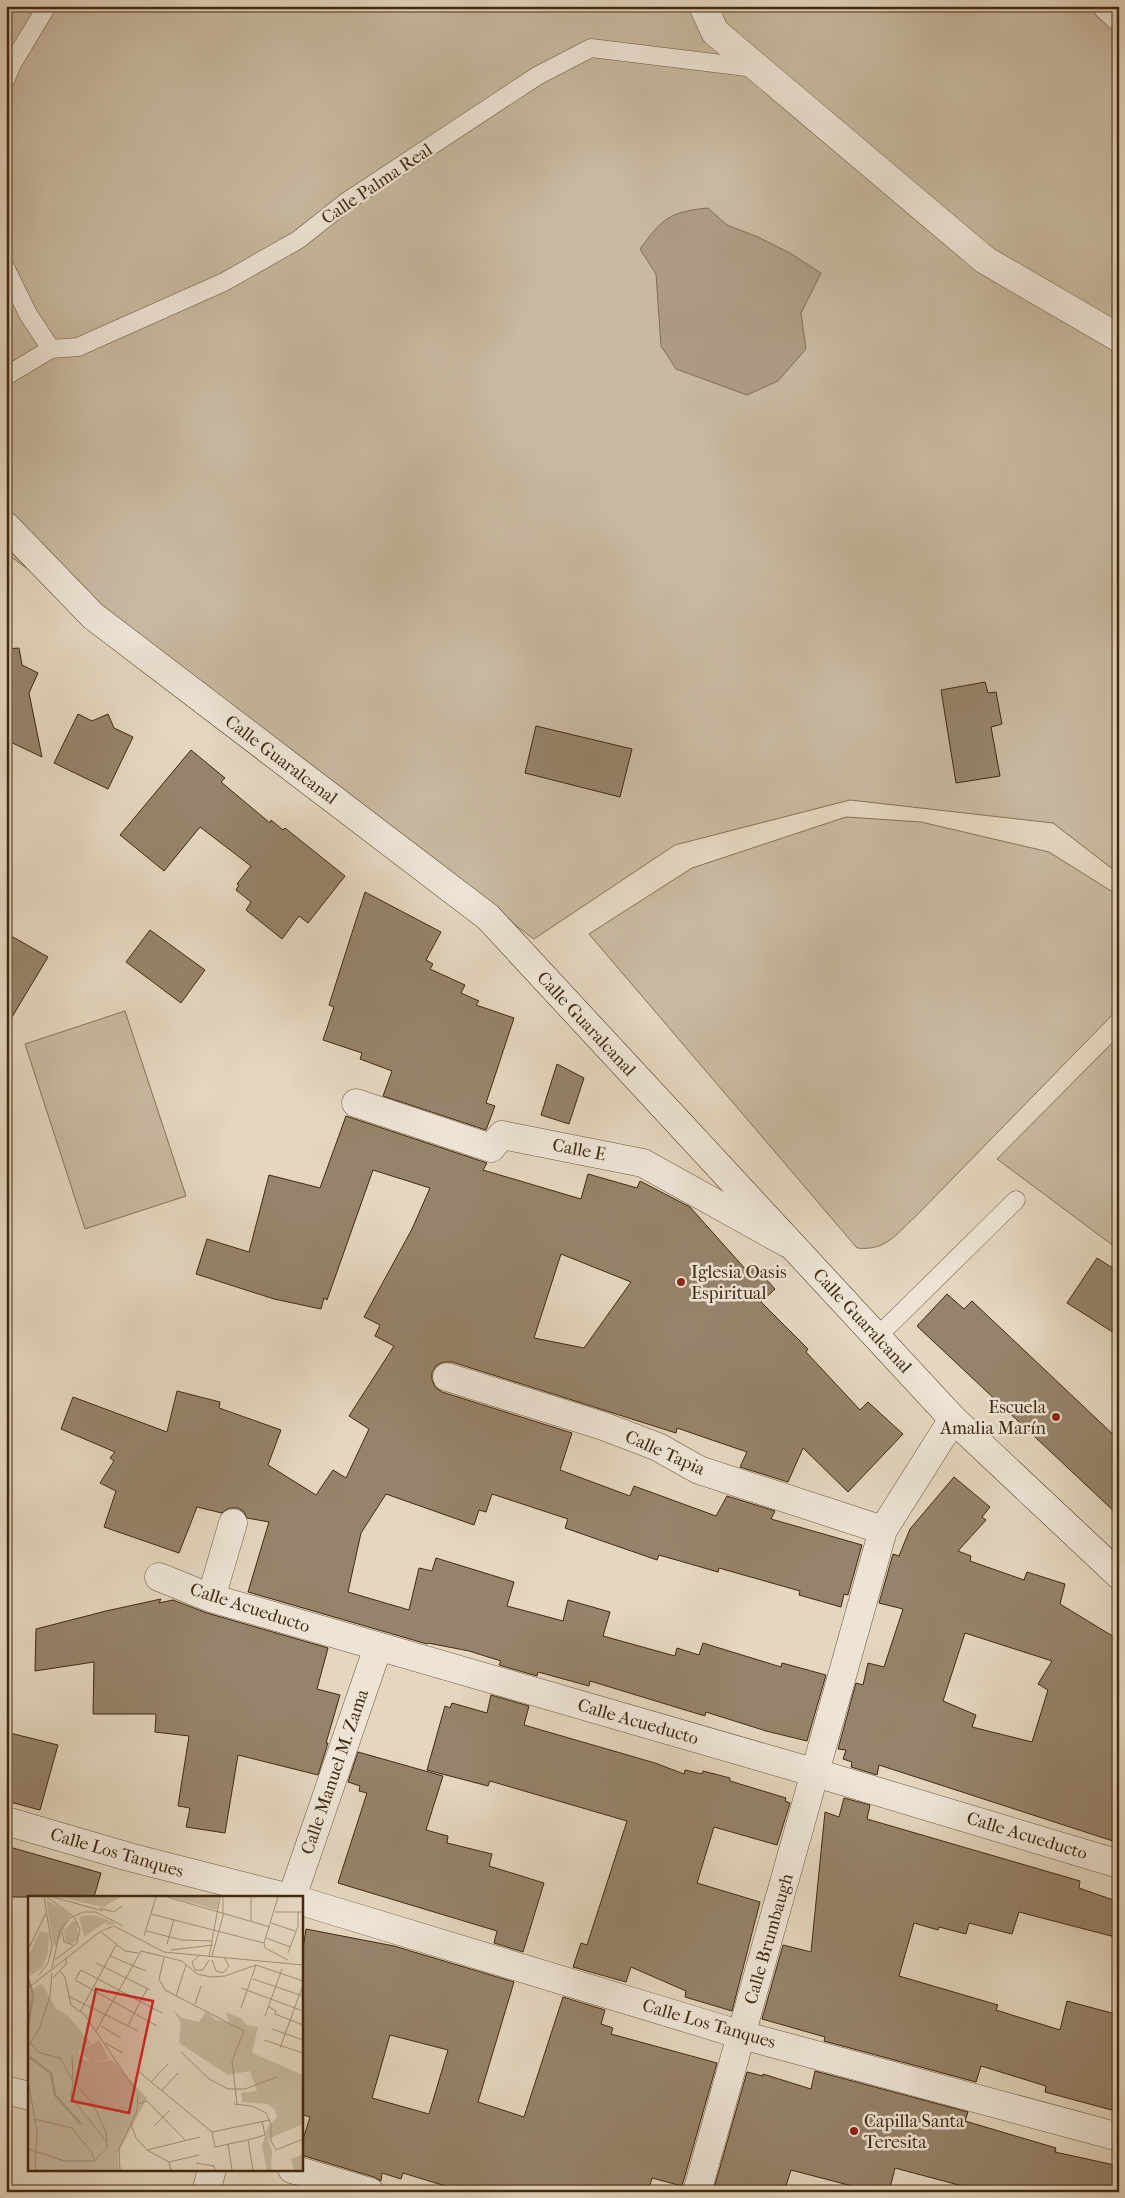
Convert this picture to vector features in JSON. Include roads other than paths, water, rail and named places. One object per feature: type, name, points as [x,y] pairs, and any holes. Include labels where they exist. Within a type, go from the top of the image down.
[{"type":"street","points":[[703,6],[715,32],[985,260],[1119,338]]},
{"type":"street","points":[[1107,6],[1119,17]]},
{"type":"street","name":"Calle Guaralcanal","points":[[6,526],[93,616],[488,917],[953,1419],[1119,1575]]},
{"type":"street","name":"Calle E","points":[[356,1103],[491,1148],[502,1135],[643,1163],[793,1247]]},
{"type":"street","name":"Calle Tapia","points":[[447,1377],[603,1426],[658,1448],[700,1470],[883,1530]]},
{"type":"street","name":"Calle Brumbaugh","points":[[697,2192],[883,1530],[953,1419]]},
{"type":"street","points":[[211,1598],[233,1523]]},
{"type":"street","name":"Calle Acueducto","points":[[159,1577],[211,1598],[816,1773],[1119,1864]]},
{"type":"street","name":"Calle Manuel M. Zama","points":[[292,1896],[378,1647]]},
{"type":"street","name":"Calle Los Tanques","points":[[6,1821],[129,1857],[282,1896]]},
{"type":"street","name":"Calle Los Tanques","points":[[302,1901],[742,2036],[1119,2136]]},
{"type":"street","points":[[6,2090],[28,2096]]},
{"type":"street","points":[[206,2192],[212,2170]]},
{"type":"street","points":[[295,2170],[370,2192]]},
{"type":"lane","points":[[6,80],[12,64],[46,6]]},
{"type":"lane","name":"Calle Palma Real","points":[[6,376],[51,349],[78,347],[224,282],[298,240],[346,202],[536,76],[591,48],[758,69]]},
{"type":"lane","points":[[6,269],[28,314],[51,349]]},
{"type":"lane","points":[[877,1337],[1016,1200]]},
{"type":"place","name":"Iglesia Oasis Espiritual","points":[[681,1282]]},
{"type":"place","name":"Escuela Amalia Marín","points":[[1056,1417]]},
{"type":"place","name":"Capilla Santa Teresita","points":[[854,2131]]}]
